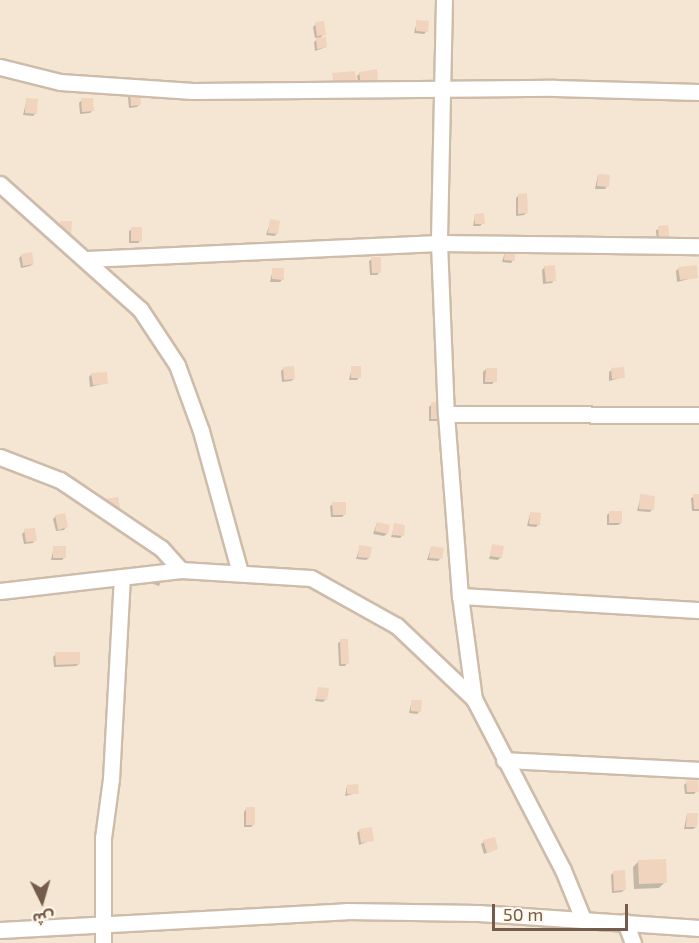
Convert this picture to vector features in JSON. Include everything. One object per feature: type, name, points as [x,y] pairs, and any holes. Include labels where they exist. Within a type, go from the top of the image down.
[{"type":"street","points":[[444,0],[444,90],[439,243],[446,414],[460,596],[474,699],[563,870],[583,919]]},
{"type":"street","points":[[0,67],[60,82],[193,92],[555,88],[699,92]]},
{"type":"street","points":[[0,184],[140,309],[177,365],[201,430],[240,573]]},
{"type":"street","points":[[87,260],[439,243],[699,246]]},
{"type":"street","points":[[446,414],[699,415]]},
{"type":"street","points":[[0,457],[60,480],[161,548],[181,570]]},
{"type":"street","points":[[0,591],[181,570],[311,578],[397,626],[474,699]]},
{"type":"street","points":[[103,943],[103,838],[111,779],[122,577]]},
{"type":"street","points":[[460,596],[699,610]]},
{"type":"street","points":[[504,760],[699,770]]},
{"type":"street","points":[[0,930],[346,911],[478,913],[699,928]]},
{"type":"street","points":[[625,922],[633,943]]},
{"type":"shaded area","points":[[0,0],[699,0],[699,943],[0,943]]},
{"type":"building","points":[[416,20],[429,21],[428,32],[416,31]]},
{"type":"building","points":[[324,21],[326,35],[317,36],[315,22]]},
{"type":"building","points":[[326,37],[327,47],[317,49],[316,38]]},
{"type":"building","points":[[377,69],[378,83],[361,85],[359,72]]},
{"type":"building","points":[[355,71],[357,84],[334,86],[332,73]]},
{"type":"building","points":[[140,92],[141,105],[131,106],[130,93]]},
{"type":"building","points":[[26,98],[38,99],[37,114],[25,113]]},
{"type":"building","points":[[81,98],[93,98],[94,111],[82,112]]},
{"type":"building","points":[[598,174],[610,175],[609,187],[597,186]]},
{"type":"building","points":[[527,193],[528,213],[518,214],[518,194]]},
{"type":"building","points":[[484,213],[485,224],[475,224],[474,214]]},
{"type":"building","points":[[270,219],[280,221],[278,234],[268,233]]},
{"type":"building","points":[[60,221],[72,221],[71,236],[59,236]]},
{"type":"building","points":[[668,225],[670,241],[659,242],[658,226]]},
{"type":"building","points":[[131,227],[142,227],[142,241],[131,241]]},
{"type":"building","points":[[505,248],[515,248],[515,261],[504,260]]},
{"type":"building","points":[[32,252],[34,264],[23,266],[21,254]]},
{"type":"building","points":[[371,257],[381,257],[381,273],[372,273]]},
{"type":"building","points":[[555,265],[556,281],[546,282],[544,266]]},
{"type":"building","points":[[697,265],[698,278],[680,280],[678,267]]},
{"type":"building","points":[[272,268],[284,268],[284,280],[272,279]]},
{"type":"building","points":[[294,366],[295,379],[284,380],[283,367]]},
{"type":"building","points":[[351,366],[361,366],[361,378],[351,378]]},
{"type":"building","points":[[624,367],[625,378],[612,379],[611,368]]},
{"type":"building","points":[[486,368],[497,368],[497,382],[485,382]]},
{"type":"building","points":[[107,372],[108,384],[93,385],[91,373]]},
{"type":"building","points":[[431,402],[440,402],[441,419],[431,419]]},
{"type":"building","points":[[640,494],[655,496],[654,510],[639,509]]},
{"type":"building","points":[[693,494],[699,494],[699,509],[694,509]]},
{"type":"building","points":[[118,497],[121,512],[107,514],[105,499]]},
{"type":"building","points":[[332,502],[346,502],[346,515],[333,515]]},
{"type":"building","points":[[609,511],[622,511],[622,523],[609,523]]},
{"type":"building","points":[[530,512],[541,513],[540,525],[529,524]]},
{"type":"building","points":[[65,513],[68,527],[58,530],[55,515]]},
{"type":"building","points":[[377,522],[390,525],[388,534],[375,531]]},
{"type":"building","points":[[394,523],[405,525],[404,536],[392,535]]},
{"type":"building","points":[[35,528],[37,541],[26,542],[24,529]]},
{"type":"building","points":[[492,544],[504,546],[502,558],[490,556]]},
{"type":"building","points":[[359,545],[372,547],[370,558],[358,557]]},
{"type":"building","points":[[53,546],[66,546],[66,558],[53,558]]},
{"type":"building","points":[[431,546],[444,548],[442,559],[429,558]]},
{"type":"building","points":[[340,639],[348,639],[349,664],[341,664]]},
{"type":"building","points":[[55,652],[80,652],[80,664],[56,665]]},
{"type":"building","points":[[318,687],[329,688],[327,700],[316,699]]},
{"type":"building","points":[[411,700],[422,700],[421,712],[411,711]]},
{"type":"building","points":[[698,780],[699,792],[687,792],[686,781]]},
{"type":"building","points":[[358,784],[359,794],[347,794],[347,785]]},
{"type":"building","points":[[246,807],[255,807],[255,825],[246,825]]},
{"type":"building","points":[[687,813],[698,813],[697,827],[686,827]]},
{"type":"building","points":[[372,827],[374,841],[361,843],[359,829]]},
{"type":"building","points":[[495,837],[498,849],[487,853],[483,840]]},
{"type":"building","points":[[666,859],[667,883],[639,884],[638,860]]},
{"type":"building","points":[[625,870],[626,890],[614,891],[613,871]]}]
